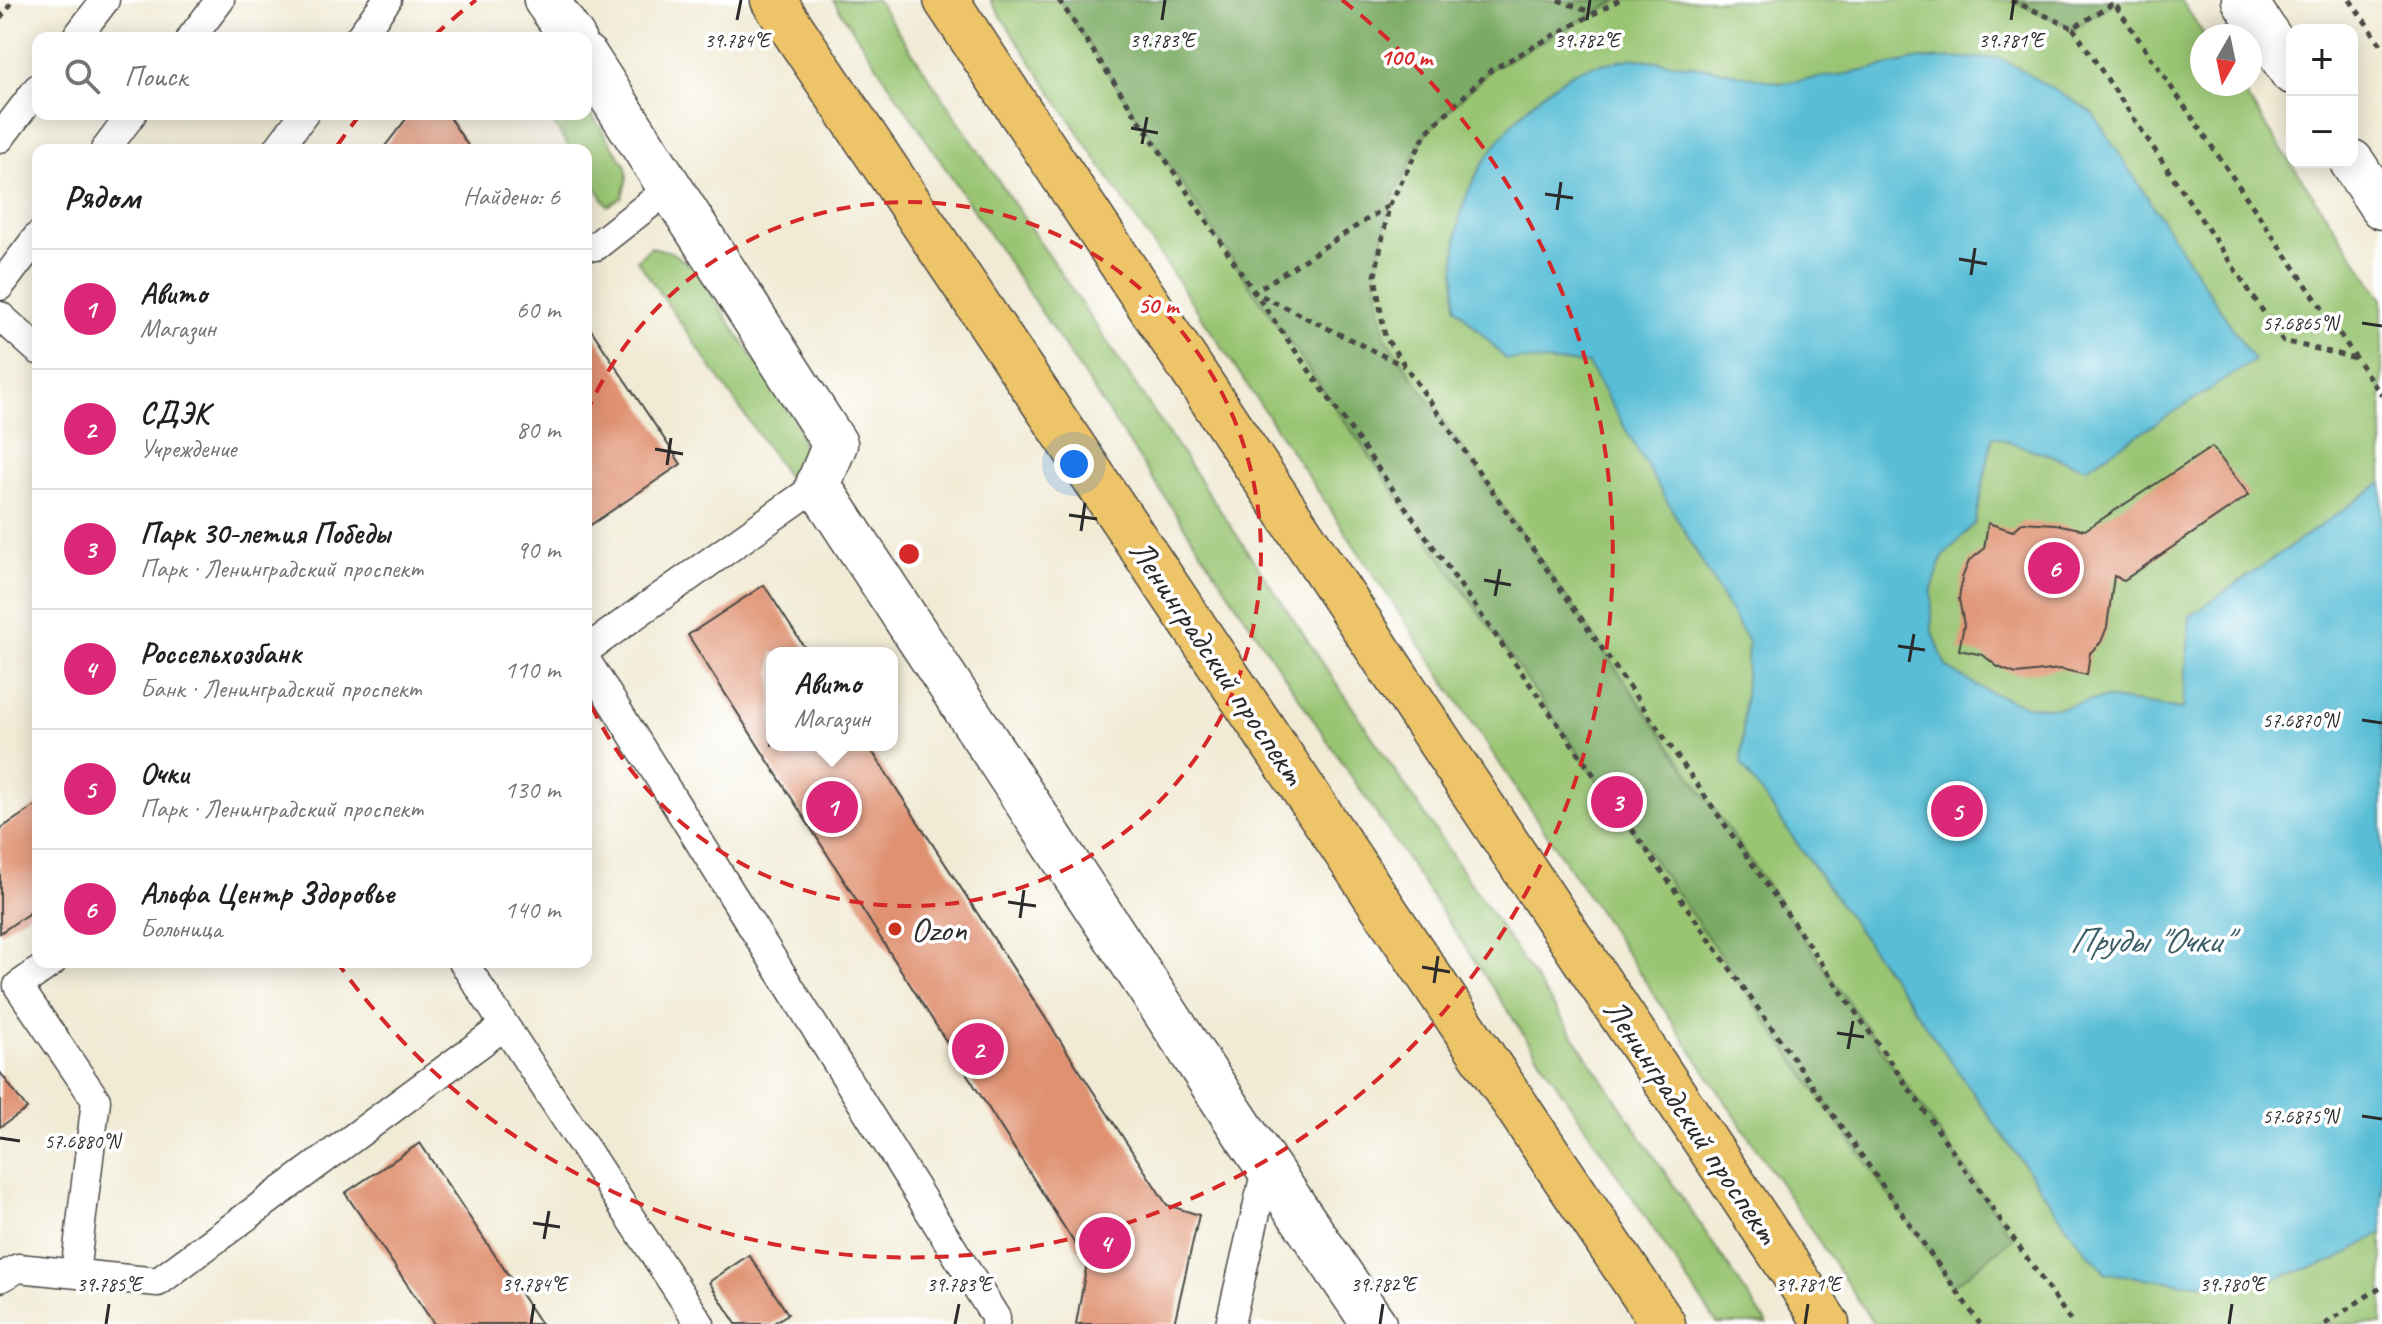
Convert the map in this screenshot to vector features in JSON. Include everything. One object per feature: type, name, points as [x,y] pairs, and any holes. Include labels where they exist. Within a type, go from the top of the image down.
[{"type":"main road","name":"Ленинградский проспект","points":[[773,0],[1663,1324]]},
{"type":"main road","name":"Ленинградский проспект","points":[[946,0],[1827,1324]]},
{"type":"street","points":[[546,0],[569,32]]},
{"type":"street","points":[[2244,0],[2286,63]]},
{"type":"street","points":[[592,66],[835,444],[818,485],[1374,1324]]},
{"type":"street","points":[[2356,168],[2382,207]]},
{"type":"lane","points":[[81,32],[105,0]]},
{"type":"lane","points":[[196,32],[220,0]]},
{"type":"lane","points":[[363,32],[387,0]]},
{"type":"lane","points":[[0,138],[32,96]]},
{"type":"lane","points":[[110,144],[128,120]]},
{"type":"lane","points":[[282,144],[300,120]]},
{"type":"lane","points":[[596,246],[670,188]]},
{"type":"lane","points":[[0,286],[32,244]]},
{"type":"lane","points":[[0,316],[32,345]]},
{"type":"lane","points":[[592,646],[818,485]]},
{"type":"lane","points":[[592,670],[996,1318],[995,1324]]},
{"type":"lane","points":[[44,968],[18,986],[96,1100],[75,1273]]},
{"type":"lane","points":[[467,968],[700,1324]]},
{"type":"lane","points":[[0,1278],[18,1268],[158,1282],[504,1026]]},
{"type":"lane","points":[[1230,1324],[1267,1165]]},
{"type":"path","points":[[0,18],[14,0]]},
{"type":"path","points":[[1059,0],[1254,292],[1980,1324]]},
{"type":"path","points":[[1558,0],[1594,13]]},
{"type":"path","points":[[1619,0],[1491,70],[1426,133],[1389,206],[1375,276],[1385,337],[2073,1324]]},
{"type":"path","points":[[2011,0],[2073,28],[2283,341],[2357,359]]},
{"type":"path","points":[[2350,0],[2382,46]]},
{"type":"path","points":[[2073,28],[2113,1],[2382,396]]},
{"type":"path","points":[[1254,292],[1389,206]]},
{"type":"path","points":[[1254,292],[1405,366]]},
{"type":"path","points":[[2325,1324],[2382,1286]]},
{"type":"green space","points":[[833,0],[877,0],[1767,1324],[1717,1324]]},
{"type":"green space","points":[[990,0],[2181,0],[2197,24],[2190,24],[2190,96],[2246,96],[2286,155],[2286,168],[2295,168],[2382,298],[2382,1324],[1874,1324]]},
{"type":"green space","points":[[1059,0],[1619,0],[1491,69],[1426,133],[1389,206],[1375,276],[1385,337],[2013,1238],[1953,1286],[1254,292]]},
{"type":"green space","points":[[2011,0],[2112,0],[2114,3],[2073,28]]},
{"type":"green space","points":[[592,115],[626,166],[627,178],[622,197],[608,206],[592,182],[592,144],[567,144],[551,120],[592,120]]},
{"type":"green space","points":[[651,247],[671,252],[694,268],[798,426],[806,464],[796,489],[637,260]]},
{"type":"water","name":"Пруды \"Очки\"","points":[[1634,58],[1714,69],[1780,83],[1920,59],[2000,58],[2092,112],[2254,361],[2086,468],[1993,436],[1975,523],[1943,557],[1932,589],[1932,629],[1946,667],[1985,690],[2026,706],[2058,708],[2104,698],[2183,709],[2190,616],[2382,483],[2382,1233],[2336,1260],[2259,1283],[2183,1283],[2106,1273],[2077,1240],[1741,764],[1748,642],[1588,364],[1506,359],[1456,307],[1459,223],[1466,197],[1485,160],[1512,124],[1561,80],[1585,68]]},
{"type":"building","points":[[405,120],[451,120],[467,144],[387,144]]},
{"type":"building","points":[[592,331],[681,464],[592,524]]},
{"type":"building","points":[[2212,447],[2249,495],[2124,580],[2114,576],[2107,627],[2101,642],[2090,653],[2087,675],[2060,669],[2016,674],[1998,667],[1983,655],[1959,650],[1964,625],[1959,599],[1962,578],[1969,561],[1984,549],[1988,523],[2013,531],[2023,522],[2085,530]]},
{"type":"building","points":[[764,585],[804,647],[766,647],[766,751],[872,751],[1167,1205],[1199,1215],[1174,1324],[1076,1324],[1087,1263],[688,635]]},
{"type":"building","points":[[32,808],[32,911],[0,933],[0,829]]},
{"type":"building","points":[[0,1072],[27,1109],[0,1127]]},
{"type":"building","points":[[420,1143],[541,1324],[434,1324],[345,1193]]},
{"type":"building","points":[[749,1255],[788,1314],[772,1324],[736,1324],[709,1282]]},
{"type":"place","name":"Альфа Центр Здоровье","points":[[2054,568]]},
{"type":"place","name":"Парк 30-летия Победы","points":[[1617,802]]},
{"type":"place","name":"Авито","points":[[832,807]]},
{"type":"place","name":"Очки","points":[[1957,811]]},
{"type":"place","name":"Ozon","points":[[895,929]]},
{"type":"place","name":"СДЭК","points":[[978,1049]]},
{"type":"place","name":"Россельхозбанк","points":[[1105,1243]]}]
